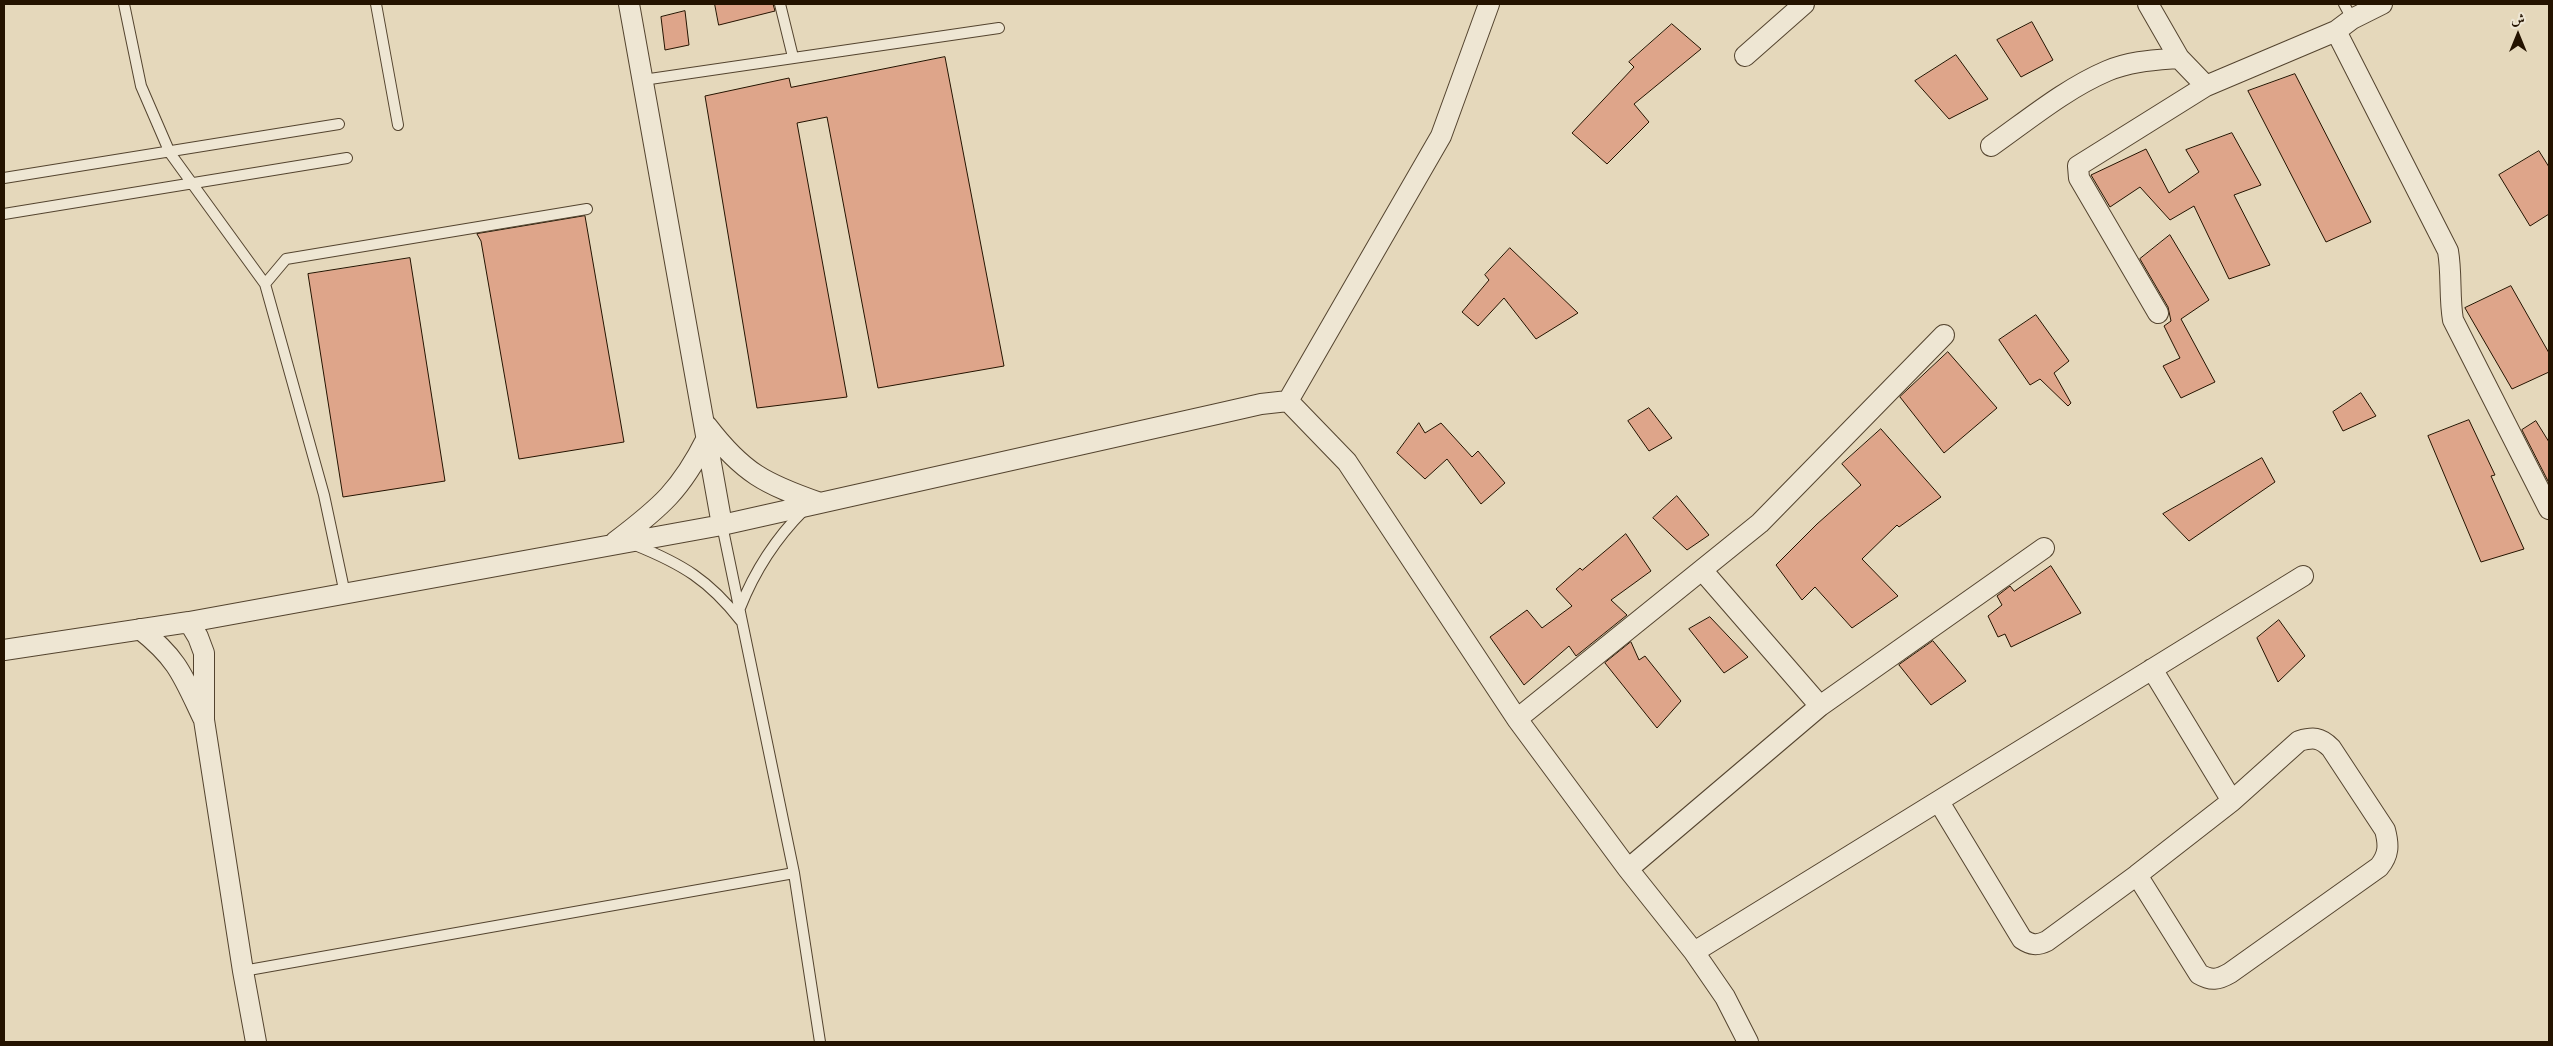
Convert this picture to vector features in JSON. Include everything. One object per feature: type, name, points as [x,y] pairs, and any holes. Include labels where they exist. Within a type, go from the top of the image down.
[{"type":"street","points":[[629,4],[722,525]]},
{"type":"street","points":[[1288,402],[1441,136],[1489,4]]},
{"type":"street","points":[[1745,56],[1804,4]]},
{"type":"street","points":[[2148,4],[2179,58],[2206,86]]},
{"type":"street","points":[[2158,313],[2079,178],[2078,166],[2206,86],[2344,18],[2382,4]]},
{"type":"street","points":[[2344,18],[2448,251],[2452,285],[2450,301],[2453,320],[2549,510]]},
{"type":"street","points":[[1991,146],[2078,86],[2108,70],[2140,62],[2179,58]]},
{"type":"street","points":[[1518,719],[1760,523],[1944,335]]},
{"type":"street","points":[[4,650],[189,622],[722,525],[1235,410],[1288,402]]},
{"type":"street","points":[[1288,402],[1347,462],[1518,719],[1628,869],[1694,952],[1725,997],[1748,1042]]},
{"type":"street","points":[[706,430],[746,470],[781,490],[814,505]]},
{"type":"street","points":[[620,543],[677,489],[692,467],[706,430]]},
{"type":"street","points":[[1628,869],[1820,706],[2044,548]]},
{"type":"street","points":[[1702,570],[1820,706]]},
{"type":"street","points":[[1694,952],[2303,576]]},
{"type":"street","points":[[189,622],[198,636],[204,654],[204,720],[242,971],[256,1042]]},
{"type":"street","points":[[140,629],[161,646],[178,666],[204,720]]},
{"type":"street","points":[[2152,669],[2232,800]]},
{"type":"street","points":[[1939,802],[2022,939],[2030,944],[2040,944],[2047,941],[2137,875],[2232,800],[2299,742],[2312,737],[2323,740],[2331,748],[2385,830],[2389,845],[2386,859],[2379,868],[2230,974],[2220,979],[2208,980],[2199,974],[2137,875]]},
{"type":"lane","points":[[124,4],[141,86],[170,153],[265,284],[324,495],[345,594]]},
{"type":"lane","points":[[376,4],[398,125]]},
{"type":"lane","points":[[780,4],[793,57]]},
{"type":"lane","points":[[642,80],[998,28]]},
{"type":"lane","points":[[4,178],[170,153],[339,124]]},
{"type":"lane","points":[[4,214],[347,158]]},
{"type":"lane","points":[[265,284],[286,259],[586,209]]},
{"type":"lane","points":[[739,609],[751,578],[764,557],[814,505]]},
{"type":"lane","points":[[722,525],[794,873],[820,1042]]},
{"type":"lane","points":[[620,543],[662,555],[687,568],[724,600],[741,621]]},
{"type":"lane","points":[[242,971],[794,873]]},
{"type":"building","points":[[715,4],[773,4],[775,11],[719,25]]},
{"type":"building","points":[[685,11],[689,45],[665,50],[661,17]]},
{"type":"building","points":[[2032,22],[2053,60],[2021,77],[1997,40]]},
{"type":"building","points":[[1672,24],[1701,49],[1634,104],[1649,122],[1607,164],[1572,133],[1634,67],[1629,62]]},
{"type":"building","points":[[1956,55],[1988,99],[1949,119],[1915,81]]},
{"type":"building","points":[[945,57],[1004,366],[878,388],[827,117],[797,123],[847,397],[757,408],[705,96],[789,78],[791,87]]},
{"type":"building","points":[[2295,74],[2371,222],[2326,242],[2248,91]]},
{"type":"building","points":[[2232,133],[2261,185],[2234,195],[2270,265],[2229,279],[2194,206],[2170,220],[2140,187],[2110,207],[2091,175],[2146,149],[2169,193],[2199,172],[2186,150]]},
{"type":"building","points":[[2539,151],[2549,167],[2549,214],[2530,226],[2499,175]]},
{"type":"building","points":[[585,216],[624,442],[519,459],[481,241],[477,234]]},
{"type":"building","points":[[2170,235],[2209,300],[2181,319],[2215,382],[2181,398],[2163,366],[2180,358],[2164,326],[2171,321],[2168,307],[2140,259]]},
{"type":"building","points":[[1510,248],[1578,313],[1536,339],[1504,298],[1478,326],[1462,312],[1489,280],[1485,275]]},
{"type":"building","points":[[410,258],[445,481],[343,497],[308,274]]},
{"type":"building","points":[[2511,286],[2549,353],[2549,372],[2512,389],[2465,308]]},
{"type":"building","points":[[2036,315],[2069,361],[2054,373],[2071,403],[2068,406],[2040,379],[2030,385],[1999,340]]},
{"type":"building","points":[[1948,352],[1997,408],[1944,453],[1900,397]]},
{"type":"building","points":[[2361,393],[2376,416],[2343,431],[2333,412]]},
{"type":"building","points":[[1649,408],[1672,438],[1649,451],[1628,421]]},
{"type":"building","points":[[2469,420],[2495,475],[2491,476],[2524,549],[2481,562],[2428,436]]},
{"type":"building","points":[[2536,421],[2549,442],[2549,483],[2522,430]]},
{"type":"building","points":[[1419,423],[1425,433],[1441,423],[1472,457],[1478,451],[1505,483],[1481,504],[1447,459],[1425,479],[1397,453]]},
{"type":"building","points":[[1881,429],[1941,497],[1899,527],[1897,525],[1862,559],[1898,596],[1852,628],[1815,587],[1802,600],[1776,565],[1817,524],[1861,485],[1842,464]]},
{"type":"building","points":[[2262,458],[2275,482],[2189,541],[2163,514]]},
{"type":"building","points":[[1677,496],[1709,535],[1687,550],[1653,518]]},
{"type":"building","points":[[1626,534],[1651,571],[1611,600],[1627,615],[1576,656],[1569,646],[1524,685],[1490,637],[1527,610],[1542,628],[1572,606],[1556,589],[1580,568],[1582,570]]},
{"type":"building","points":[[2051,566],[2081,613],[2011,647],[2005,634],[1998,637],[1988,616],[2002,605],[1997,596],[2010,586],[2014,591]]},
{"type":"building","points":[[1710,617],[1748,657],[1724,673],[1689,629]]},
{"type":"building","points":[[2279,620],[2305,656],[2278,682],[2257,638]]},
{"type":"building","points":[[1933,641],[1966,681],[1931,705],[1899,665]]},
{"type":"building","points":[[1631,642],[1639,660],[1645,656],[1681,701],[1657,728],[1605,663]]}]
